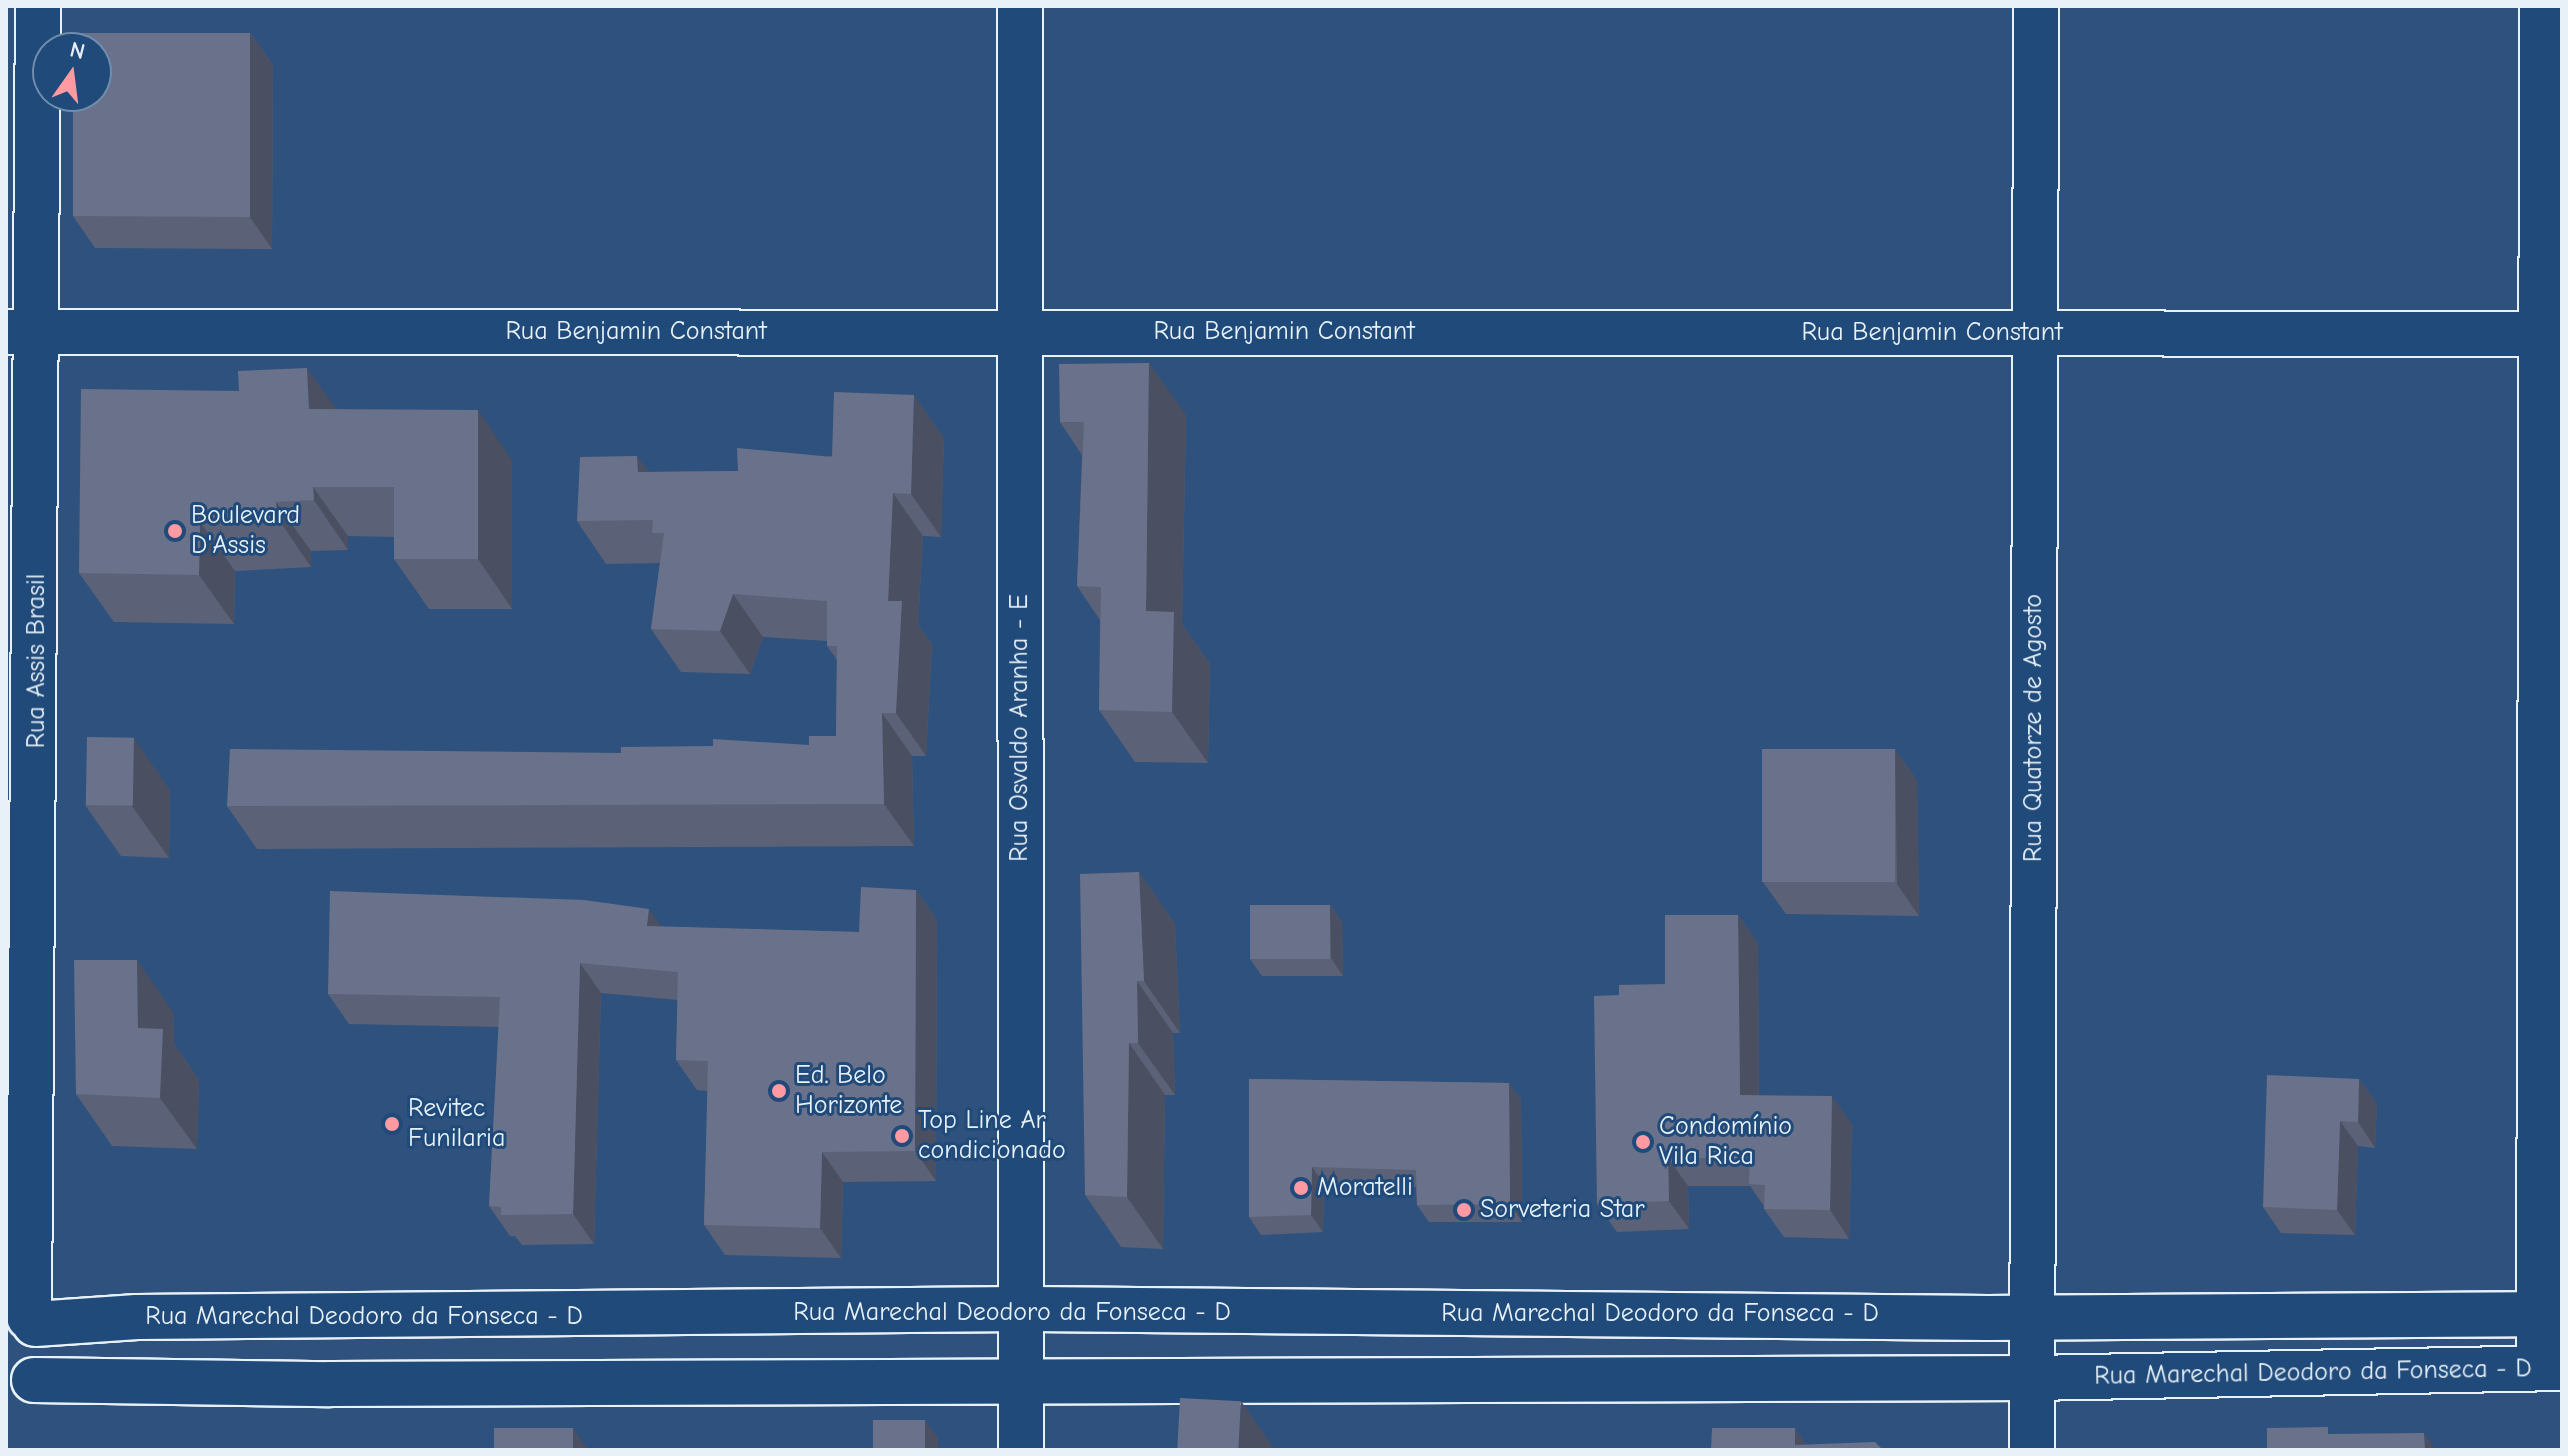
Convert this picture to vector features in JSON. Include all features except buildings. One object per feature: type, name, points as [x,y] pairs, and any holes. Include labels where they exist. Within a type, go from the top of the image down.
[{"type":"street","name":"Rua Assis Brasil","points":[[20,1387],[44,1362],[44,1342],[23,1316],[22,332],[38,6]]},
{"type":"street","name":"Rua Osvaldo Aranha - E","points":[[1020,6],[1021,1450]]},
{"type":"street","name":"Rua Quatorze de Agosto","points":[[2032,1450],[2048,1378],[2029,1317],[2036,6]]},
{"type":"street","points":[[2542,6],[2552,334],[2551,1368]]},
{"type":"street","name":"Rua Benjamin Constant","points":[[22,332],[2552,334]]},
{"type":"street","name":"Rua Marechal Deodoro da Fonseca - D","points":[[23,1316],[538,1317],[1020,1309],[2029,1317],[2551,1314]]},
{"type":"street","points":[[2308,1316],[2310,1375]]},
{"type":"street","points":[[538,1317],[540,1379]]},
{"type":"street","name":"Rua Marechal Deodoro da Fonseca - D","points":[[1020,1381],[2048,1378],[2551,1368]]},
{"type":"street","points":[[20,1387],[540,1379],[1020,1381]]},
{"type":"place","name":"Boulevard D'Assis","points":[[175,531]]},
{"type":"place","name":"Ed. Belo Horizonte","points":[[779,1091]]},
{"type":"place","name":"Revitec Funilaria","points":[[392,1124]]},
{"type":"place","name":"Top Line Ar condicionado","points":[[902,1136]]},
{"type":"place","name":"Condomínio Vila Rica","points":[[1643,1142]]},
{"type":"place","name":"Moratelli","points":[[1301,1188]]},
{"type":"place","name":"Sorveteria Star","points":[[1464,1210]]}]
